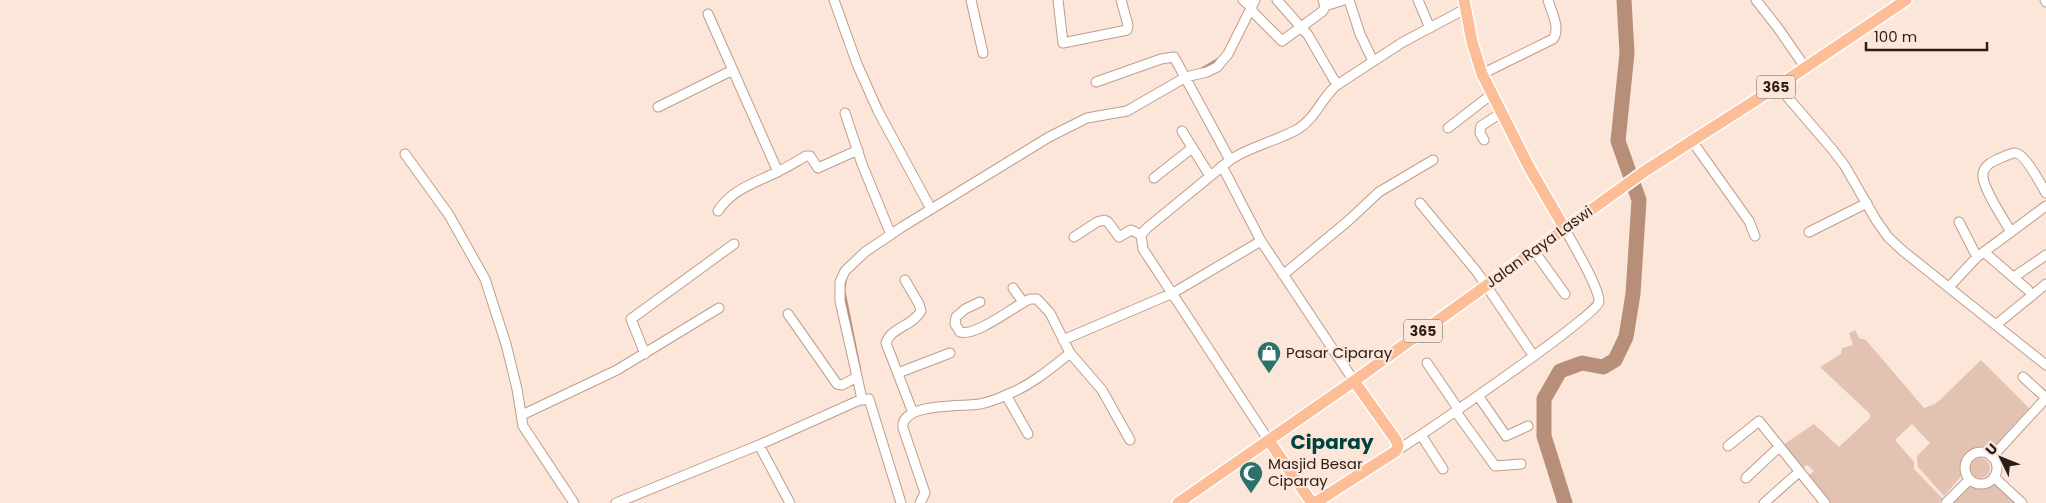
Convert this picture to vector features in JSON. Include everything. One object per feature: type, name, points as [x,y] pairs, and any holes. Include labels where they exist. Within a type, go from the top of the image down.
[{"type":"main road","name":"Jalan Raya Laswi","points":[[1178,503],[1354,381],[1645,171],[1778,86],[1901,2]]},
{"type":"main road","points":[[1466,4],[1472,42],[1482,74],[1529,167],[1565,229]]},
{"type":"main road","points":[[1269,441],[1313,503],[1396,451],[1398,446],[1396,440],[1354,381]]},
{"type":"street","points":[[834,0],[857,64],[878,111],[931,209]]},
{"type":"street","points":[[971,0],[983,53]]},
{"type":"street","points":[[1058,0],[1063,43],[1127,30],[1128,25],[1121,0]]},
{"type":"street","points":[[1277,0],[1301,26],[1338,85]]},
{"type":"street","points":[[864,399],[857,377],[840,301],[840,282],[845,271],[859,257],[890,234],[1048,137],[1087,118],[1127,111],[1186,77],[1207,72],[1217,67],[1228,54],[1249,4],[1282,41],[1319,14],[1324,3],[1344,0]]},
{"type":"street","points":[[1349,0],[1360,34],[1373,61]]},
{"type":"street","points":[[1418,0],[1430,28]]},
{"type":"street","points":[[1482,74],[1556,36],[1556,29],[1548,0]]},
{"type":"street","points":[[1756,0],[1805,67]]},
{"type":"street","points":[[1269,441],[1143,249],[1141,235],[1230,160],[1242,152],[1297,129],[1311,118],[1330,91],[1338,85],[1403,42],[1430,28],[1466,4]]},
{"type":"street","points":[[708,14],[778,172]]},
{"type":"street","points":[[1096,82],[1170,56],[1177,60],[1186,77],[1186,82],[1230,160]]},
{"type":"street","points":[[658,107],[733,70]]},
{"type":"street","points":[[1778,86],[1832,149],[1888,236],[1903,251],[1997,324],[2046,365]]},
{"type":"street","points":[[1448,128],[1492,94]]},
{"type":"street","points":[[1484,140],[1480,133],[1481,126],[1502,113]]},
{"type":"street","points":[[845,114],[890,234]]},
{"type":"street","points":[[1182,131],[1210,176]]},
{"type":"street","points":[[1692,141],[1749,220],[1755,236]]},
{"type":"street","points":[[1154,178],[1192,148]]},
{"type":"street","points":[[718,211],[734,192],[778,172],[806,156],[810,156],[818,168],[858,150]]},
{"type":"street","points":[[2011,232],[1986,186],[1983,176],[1990,162],[2014,152],[2019,153],[2046,193]]},
{"type":"street","points":[[405,154],[449,215],[485,279],[506,344],[523,426],[574,503]]},
{"type":"street","points":[[1283,276],[1348,221],[1378,192],[1433,160]]},
{"type":"street","points":[[1222,166],[1261,240],[1283,276],[1354,381]]},
{"type":"street","points":[[1420,203],[1477,272],[1533,355]]},
{"type":"street","points":[[1808,232],[1867,203]]},
{"type":"street","points":[[1949,288],[1981,255],[2046,206]]},
{"type":"street","points":[[1074,237],[1090,226],[1104,220],[1108,222],[1119,237],[1131,230],[1141,235]]},
{"type":"street","points":[[1959,222],[1981,255],[2014,277],[2028,290]]},
{"type":"street","points":[[1396,451],[1479,396],[1593,310],[1599,301],[1588,271],[1565,229]]},
{"type":"street","points":[[1063,340],[1173,293],[1261,240]]},
{"type":"street","points":[[645,354],[631,319],[734,244]]},
{"type":"street","points":[[1534,251],[1565,294]]},
{"type":"street","points":[[2014,277],[2046,255]]},
{"type":"street","points":[[905,280],[919,304],[921,312],[912,322],[894,332],[887,340],[888,348],[913,413]]},
{"type":"street","points":[[1997,324],[2046,284]]},
{"type":"street","points":[[1013,288],[1023,302]]},
{"type":"street","points":[[980,302],[965,309],[956,317],[955,324],[960,332],[966,334],[978,329],[1023,302],[1035,298],[1042,302],[1050,313],[1070,353],[1102,390],[1130,440]]},
{"type":"street","points":[[522,415],[601,378],[645,354],[719,308]]},
{"type":"street","points":[[788,314],[837,384],[842,385],[857,377]]},
{"type":"street","points":[[898,373],[950,353]]},
{"type":"street","points":[[920,503],[924,498],[924,490],[903,426],[904,419],[913,413],[938,407],[981,404],[1006,395],[1038,378],[1070,353]]},
{"type":"street","points":[[1427,364],[1495,466],[1521,464]]},
{"type":"street","points":[[1992,457],[2046,398],[2023,377]]},
{"type":"street","points":[[1006,395],[1028,434]]},
{"type":"street","points":[[1479,396],[1506,436],[1528,426]]},
{"type":"street","points":[[616,503],[759,445],[864,399],[869,399],[901,503]]},
{"type":"street","points":[[1728,446],[1759,421],[1819,501]]},
{"type":"street","points":[[1421,435],[1443,469]]},
{"type":"street","points":[[759,445],[790,503]]},
{"type":"street","points":[[1746,478],[1779,447]]},
{"type":"street","points":[[1980,452],[1992,457],[1997,467],[1994,477],[1989,482],[1982,484],[1975,484],[1969,480],[1964,468],[1969,457],[1980,452]]},
{"type":"street","points":[[1764,503],[1799,472]]},
{"type":"street","points":[[1994,477],[2022,503]]},
{"type":"street","points":[[1946,503],[1969,480]]},
{"type":"shaded area","points":[[1855,330],[1860,339],[1865,339],[1924,408],[1935,404],[1941,399],[1981,360],[2029,408],[1990,452],[1975,450],[1966,455],[1961,469],[1963,474],[1944,496],[1918,467],[1917,456],[1930,443],[1912,424],[1895,440],[1914,462],[1914,469],[1943,499],[1939,503],[1831,503],[1808,476],[1814,471],[1807,465],[1802,468],[1783,445],[1814,424],[1839,447],[1870,418],[1870,414],[1820,367],[1841,354],[1842,348],[1853,345],[1849,333]]},
{"type":"shaded area","points":[[1976,458],[1984,458],[1990,464],[1990,472],[1984,478],[1976,478],[1970,472],[1970,464]]},
{"type":"shaded area","points":[[1995,482],[2020,503],[1951,503],[1969,485],[1979,488]]},
{"type":"waterway","points":[[1565,503],[1544,436],[1544,399],[1560,371],[1582,363],[1603,367],[1615,360],[1626,337],[1633,294],[1639,200],[1618,141],[1627,53],[1624,0]]},
{"type":"waterway","points":[[1201,69],[1220,58]]},
{"type":"waterway","points":[[846,277],[844,290],[860,370]]},
{"type":"place","name":"Pasar Ciparay","points":[[1269,374]]},
{"type":"place","name":"Masjid Besar Ciparay","points":[[1251,494]]},
{"type":"district","name":"Ciparay","points":[[1332,442]]}]
